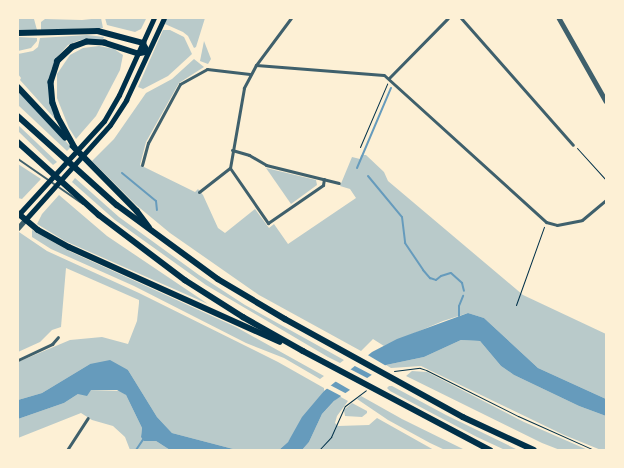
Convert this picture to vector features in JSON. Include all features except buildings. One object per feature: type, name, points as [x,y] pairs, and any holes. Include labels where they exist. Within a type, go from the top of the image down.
[{"type":"highway","points":[[18,33],[98,31],[143,44],[148,52],[138,54],[105,43],[87,42],[73,47],[58,61],[51,82],[53,103],[60,123],[75,148]]},
{"type":"highway","points":[[18,87],[137,211],[154,235]]},
{"type":"highway","points":[[18,116],[81,174],[154,235],[239,293],[463,417],[534,450]]},
{"type":"highway","points":[[18,142],[99,215],[186,280],[243,317],[303,351],[381,394],[490,450]]},
{"type":"highway","points":[[18,214],[38,230],[69,247],[303,351]]},
{"type":"main road","points":[[18,214],[90,137],[119,95],[154,18]]},
{"type":"main road","points":[[25,220],[96,143],[126,100],[164,18]]},
{"type":"street","points":[[291,18],[256,65],[244,88],[230,168],[268,223],[323,185],[324,179]]},
{"type":"street","points":[[389,78],[448,18]]},
{"type":"street","points":[[461,18],[573,145]]},
{"type":"street","points":[[559,18],[606,101]]},
{"type":"street","points":[[256,65],[384,75],[546,222],[557,225],[582,220],[606,200]]},
{"type":"street","points":[[142,165],[148,142],[180,84],[207,69],[250,74]]},
{"type":"street","points":[[232,150],[248,154],[266,165],[339,182]]},
{"type":"street","points":[[199,192],[230,168]]},
{"type":"street","points":[[18,228],[25,220]]},
{"type":"street","points":[[18,360],[52,344],[58,337]]},
{"type":"street","points":[[67,450],[88,418]]},
{"type":"lane","points":[[18,159],[99,215]]},
{"type":"path","points":[[360,147],[389,78]]},
{"type":"path","points":[[573,145],[606,180]]},
{"type":"path","points":[[516,305],[546,222]]},
{"type":"path","points":[[388,375],[396,370],[420,368],[426,370],[518,416],[594,450]]},
{"type":"path","points":[[319,450],[331,437],[345,406],[372,385]]},
{"type":"shaded area","points":[[18,18],[34,19],[37,30],[18,30]]},
{"type":"shaded area","points":[[101,18],[103,28],[41,30],[41,22],[45,19],[82,20]]},
{"type":"shaded area","points":[[105,18],[146,19],[141,29],[135,32],[107,25]]},
{"type":"shaded area","points":[[167,18],[205,18],[196,47],[194,48],[188,36],[183,32],[165,24]]},
{"type":"shaded area","points":[[163,30],[170,30],[184,37],[192,54],[168,76],[143,89],[138,87]]},
{"type":"shaded area","points":[[87,35],[104,37],[103,39],[80,40],[68,45],[57,57],[51,70],[49,93],[56,120],[20,80],[21,78],[18,74],[18,54],[33,51],[38,47],[40,38]]},
{"type":"shaded area","points":[[18,37],[37,38],[37,41],[31,48],[18,51]]},
{"type":"shaded area","points":[[204,41],[211,59],[208,64],[200,61]]},
{"type":"shaded area","points":[[99,46],[114,49],[123,55],[120,70],[96,116],[76,139],[69,128],[57,98],[57,74],[70,55],[83,48]]},
{"type":"shaded area","points":[[194,59],[204,67],[179,83],[146,142],[140,165],[195,192],[198,189],[203,195],[218,228],[225,233],[255,209],[269,228],[274,224],[288,244],[356,198],[350,189],[340,186],[352,157],[360,159],[361,155],[366,155],[384,172],[388,181],[523,295],[606,334],[606,399],[538,368],[484,318],[468,313],[443,321],[384,346],[373,339],[361,351],[259,295],[170,233],[135,204],[92,161],[114,139],[146,93],[172,79]]},
{"type":"shaded area","points":[[18,90],[71,147],[67,151],[18,105]]},
{"type":"shaded area","points":[[18,125],[57,162],[53,165],[18,131]]},
{"type":"shaded area","points":[[18,164],[41,179],[22,199],[18,198]]},
{"type":"shaded area","points":[[266,168],[316,180],[317,185],[291,204]]},
{"type":"shaded area","points":[[75,178],[119,217],[199,275],[245,305],[344,360],[340,363],[328,357],[206,285],[115,220],[72,182]]},
{"type":"shaded area","points":[[59,195],[107,236],[208,304],[65,241],[37,224],[42,214]]},
{"type":"shaded area","points":[[32,230],[69,251],[236,327],[324,376],[320,379],[284,358],[246,343],[134,286],[51,249],[32,237]]},
{"type":"shaded area","points":[[19,232],[47,251],[139,293],[278,362],[324,388],[324,391],[288,442],[279,450],[237,450],[172,433],[157,417],[128,370],[90,364],[42,393],[18,400],[18,362],[70,340],[102,337],[128,344],[137,321],[139,303],[139,300],[66,268],[61,327],[52,330],[40,342],[18,352]]},
{"type":"shaded area","points":[[461,340],[480,341],[501,366],[514,375],[579,406],[606,416],[606,450],[601,450],[564,435],[421,366],[391,368],[386,365],[424,357]]},
{"type":"shaded area","points":[[412,371],[427,372],[524,422],[588,450],[560,450],[542,443],[406,376]]},
{"type":"shaded area","points":[[389,386],[518,450],[505,450],[477,437],[390,391],[387,388]]},
{"type":"shaded area","points":[[90,390],[121,391],[126,395],[142,428],[141,437],[156,441],[170,450],[130,450],[125,437],[113,426],[92,420],[81,413],[18,438],[18,419],[64,403],[78,394]]},
{"type":"shaded area","points":[[339,396],[348,401],[337,416],[335,423],[338,426],[369,425],[377,418],[434,450],[302,450],[309,442],[322,414]]},
{"type":"shaded area","points":[[361,396],[402,419],[465,450],[445,450],[430,443],[388,420],[357,399]]},
{"type":"shaded area","points":[[352,403],[367,411],[367,413],[362,417],[345,416],[344,410]]},
{"type":"water","points":[[468,313],[484,318],[538,368],[606,399],[606,416],[579,406],[514,375],[501,366],[480,341],[461,340],[424,357],[386,365],[334,401],[322,414],[309,442],[302,450],[279,450],[288,442],[302,417],[324,391],[372,352],[397,339]]},
{"type":"water","points":[[110,360],[128,370],[157,417],[172,433],[237,450],[170,450],[156,441],[144,441],[141,437],[142,428],[126,395],[117,390],[91,390],[87,396],[78,394],[64,403],[18,419],[18,400],[42,393],[90,364]]},
{"type":"pier","points":[[366,354],[388,367],[374,376],[353,365]]},
{"type":"pier","points":[[348,368],[369,379],[352,391],[333,380]]},
{"type":"pier","points":[[328,384],[347,394],[343,397],[324,387]]},
{"type":"waterway","points":[[357,168],[391,88]]},
{"type":"waterway","points":[[122,173],[156,201],[157,210]]},
{"type":"waterway","points":[[368,176],[402,217],[405,243],[423,270],[430,278],[436,280],[441,276],[451,273],[462,283],[464,291]]},
{"type":"waterway","points":[[459,316],[459,306],[463,296]]},
{"type":"waterway","points":[[136,450],[144,438]]}]
